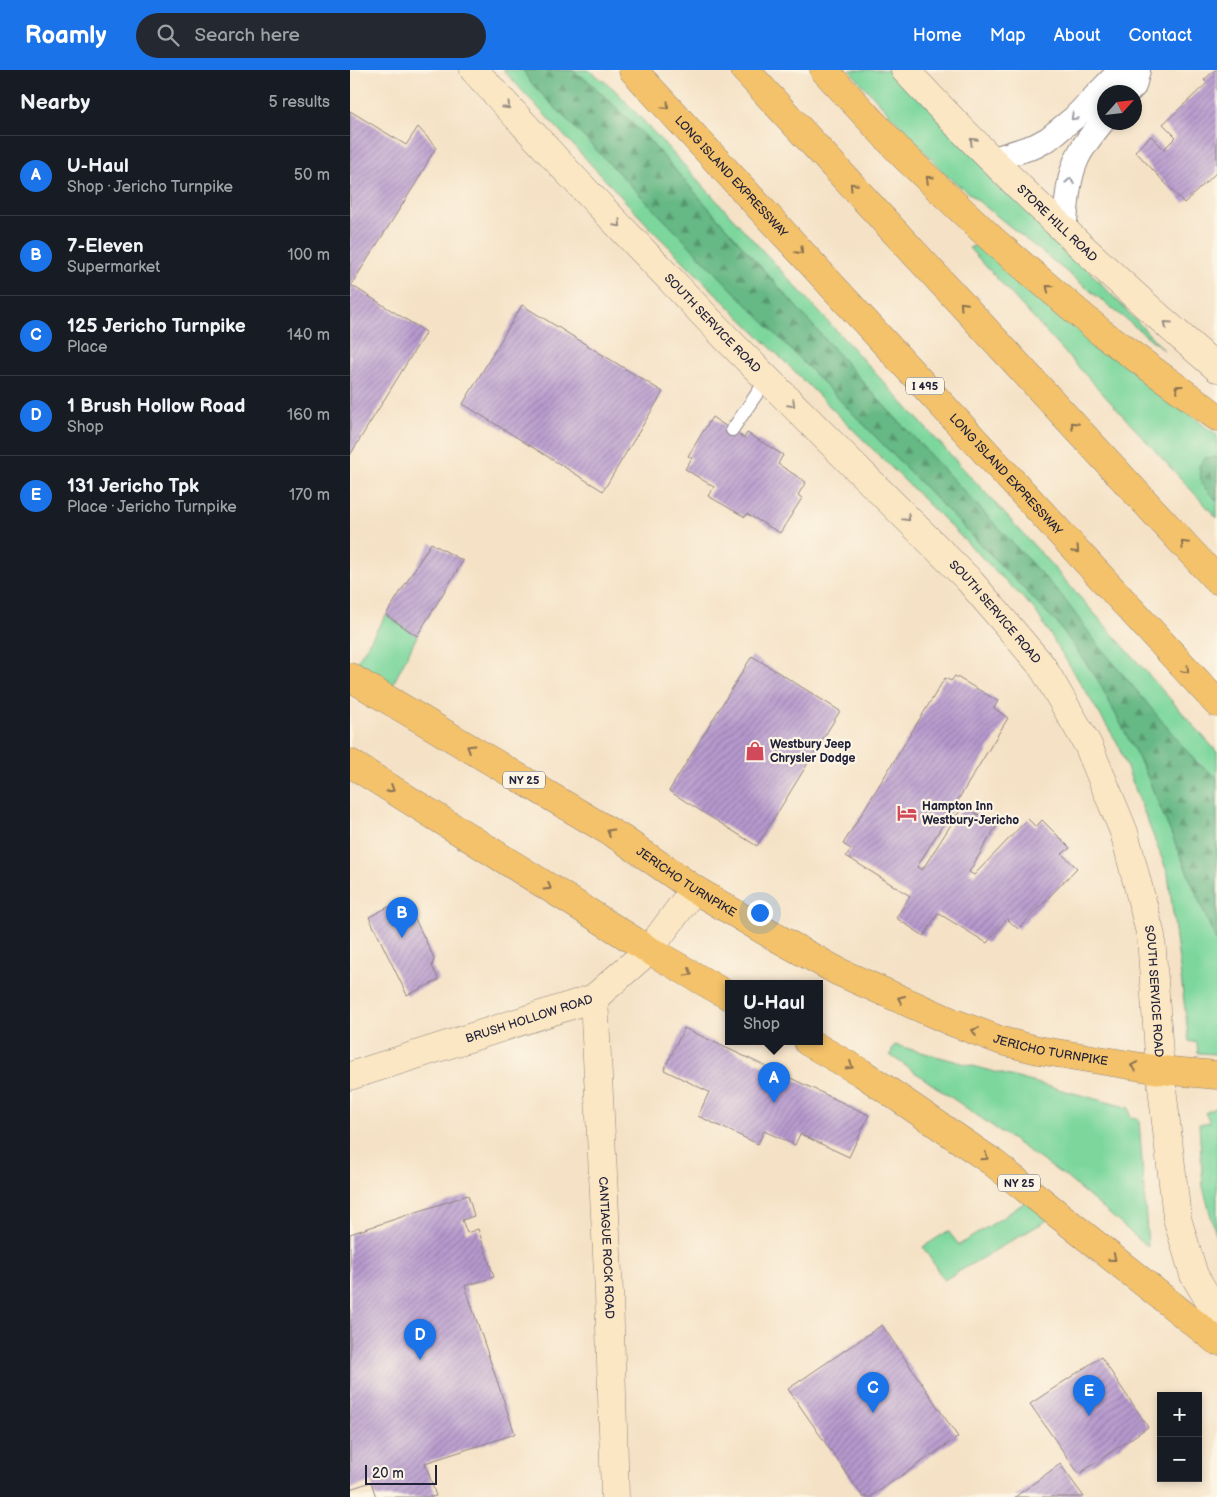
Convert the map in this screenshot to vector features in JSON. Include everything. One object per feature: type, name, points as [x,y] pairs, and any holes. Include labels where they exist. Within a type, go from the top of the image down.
[{"type":"main road","name":"SOUTH SERVICE ROAD","points":[[474,70],[728,340],[968,578],[1042,666],[1088,745],[1124,832],[1151,936],[1160,1070],[1178,1218],[1194,1275],[1217,1314]]},
{"type":"main road","name":"LONG ISLAND EXPRESSWAY","points":[[633,70],[1217,703]]},
{"type":"main road","points":[[745,70],[1217,580]]},
{"type":"main road","points":[[824,70],[903,155],[994,241],[1102,332],[1217,417]]},
{"type":"main road","name":"STORE HILL ROAD","points":[[905,70],[991,160],[1064,230],[1217,368]]},
{"type":"main road","name":"JERICHO TURNPIKE","points":[[350,677],[622,839],[694,889],[839,972],[957,1024],[1002,1041],[1038,1050],[1160,1070],[1217,1075]]},
{"type":"main road","points":[[350,763],[650,950],[725,994]]},
{"type":"main road","name":"BRUSH HOLLOW ROAD","points":[[350,1076],[594,998],[650,950],[694,889]]},
{"type":"main road","name":"CANTIAGUE ROCK ROAD","points":[[594,998],[609,1292],[615,1497]]},
{"type":"main road","name":"NY 25","points":[[813,1045],[862,1073],[991,1162],[1217,1341]]},
{"type":"street","points":[[991,160],[1028,148],[1048,139],[1074,118],[1121,70]]},
{"type":"street","points":[[1134,85],[1138,70]]},
{"type":"street","points":[[1064,230],[1071,176],[1076,160],[1097,129]]},
{"type":"lane","points":[[732,430],[767,379]]},
{"type":"green space","points":[[503,70],[589,70],[614,89],[1039,551],[1217,752],[1217,1054],[1198,1053],[1197,1043],[1189,1041],[1168,874],[1117,742],[1035,610],[656,234]]},
{"type":"green space","points":[[523,70],[572,70],[592,84],[646,137],[876,397],[1062,596],[1095,641],[1196,762],[1217,778],[1217,943],[1145,771],[1098,680],[1058,624],[530,82]]},
{"type":"green space","points":[[849,70],[899,70],[1164,350],[946,175]]},
{"type":"green space","points":[[979,244],[1207,428],[1217,434],[1217,518],[969,248]]},
{"type":"green space","points":[[1217,457],[1217,501],[1202,485],[1199,466],[1205,458]]},
{"type":"green space","points":[[386,615],[417,636],[386,698],[350,673]]},
{"type":"green space","points":[[895,1045],[1129,1108],[1130,1116],[1139,1120],[1148,1247],[1066,1177],[890,1055]]},
{"type":"green space","points":[[1217,1107],[1217,1239],[1203,1187],[1199,1124],[1210,1122],[1205,1113]]},
{"type":"green space","points":[[1034,1196],[1058,1214],[944,1280],[923,1247],[948,1231],[959,1245]]},
{"type":"building","points":[[1217,70],[1217,172],[1184,203],[1135,151],[1151,136],[1164,149],[1176,137],[1163,124],[1207,83],[1204,80]]},
{"type":"building","points":[[350,111],[406,145],[418,127],[436,147],[416,183],[351,285],[426,332],[350,455]]},
{"type":"building","points":[[522,305],[663,392],[603,491],[463,404]]},
{"type":"building","points":[[712,417],[744,438],[747,433],[783,455],[778,464],[806,482],[798,495],[802,498],[780,533],[747,514],[745,517],[708,496],[714,487],[685,469],[692,458],[688,456]]},
{"type":"building","points":[[431,543],[463,561],[417,636],[386,615]]},
{"type":"building","name":"Westbury Jeep Chrysler Dodge","points":[[752,656],[840,711],[757,846],[669,791]]},
{"type":"building","name":"Hampton Inn Westbury-Jericho","points":[[955,676],[998,701],[994,708],[1008,718],[917,867],[922,870],[963,806],[997,825],[969,872],[974,875],[1028,819],[1036,827],[1042,820],[1070,848],[1062,854],[1077,868],[1018,929],[1007,919],[987,943],[938,913],[924,936],[896,918],[910,896],[846,856],[851,849],[843,844],[945,678],[951,681]]},
{"type":"building","points":[[400,901],[408,917],[415,919],[434,958],[432,966],[439,980],[407,995],[369,917]]},
{"type":"building","points":[[684,1028],[869,1115],[849,1157],[800,1134],[795,1145],[764,1131],[758,1144],[698,1116],[709,1092],[664,1070]]},
{"type":"building","points":[[468,1195],[474,1216],[462,1220],[467,1233],[478,1229],[494,1277],[465,1286],[515,1434],[425,1463],[436,1496],[376,1497],[371,1482],[350,1489],[350,1234]]},
{"type":"building","points":[[882,1325],[958,1437],[870,1497],[863,1497],[788,1389]]},
{"type":"building","points":[[1101,1357],[1148,1427],[1079,1474],[1030,1404]]},
{"type":"building","points":[[1060,1464],[1084,1497],[1015,1497]]},
{"type":"place","name":"Westbury Jeep Chrysler Dodge","points":[[755,751]]},
{"type":"place","name":"Hampton Inn Westbury-Jericho","points":[[907,813]]},
{"type":"place","name":"7-Eleven","points":[[402,938]]},
{"type":"place","name":"U-Haul","points":[[774,1103]]},
{"type":"place","name":"1 Brush Hollow Road","points":[[420,1360]]},
{"type":"place","name":"125 Jericho Turnpike","points":[[873,1413]]},
{"type":"place","name":"131 Jericho Tpk","points":[[1089,1416]]}]
